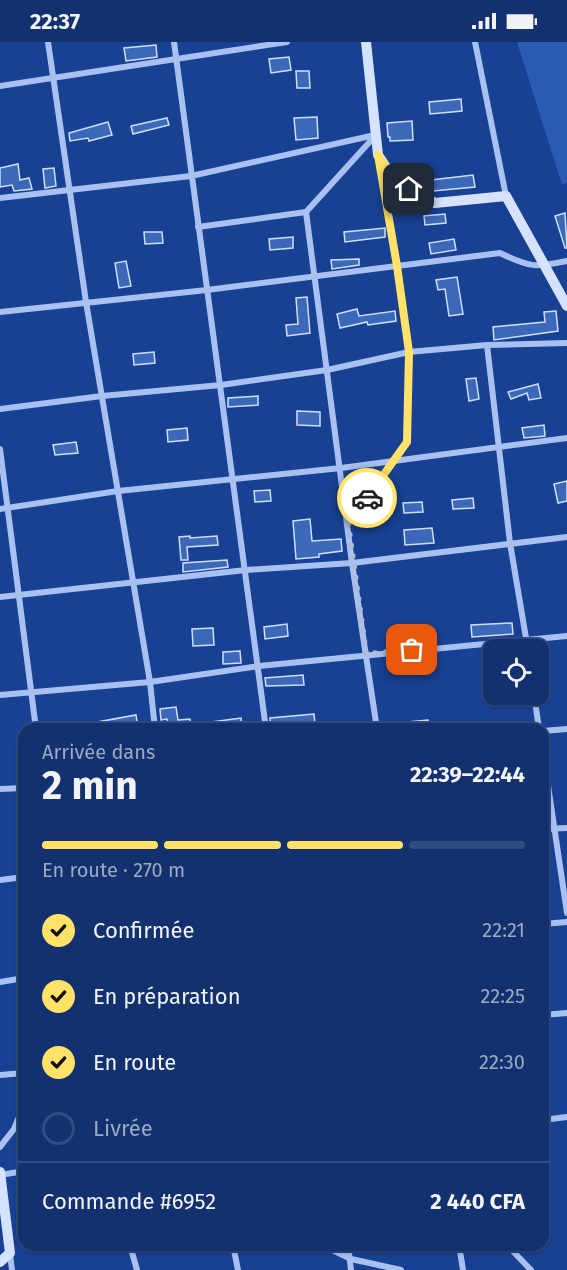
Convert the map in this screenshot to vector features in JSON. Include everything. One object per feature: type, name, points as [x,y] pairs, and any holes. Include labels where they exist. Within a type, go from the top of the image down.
[{"type":"main road","points":[[366,42],[378,155],[392,176],[409,189],[435,203],[506,196],[567,306]]},
{"type":"main road","points":[[0,1174],[10,1253],[0,1262]]},
{"type":"street","points":[[48,42],[86,302],[150,682],[154,723]]},
{"type":"street","points":[[174,42],[265,723]]},
{"type":"street","points":[[0,86],[287,42]]},
{"type":"street","points":[[476,42],[506,196]]},
{"type":"street","points":[[0,198],[191,176],[375,135]]},
{"type":"street","points":[[198,227],[306,212],[375,135]]},
{"type":"street","points":[[348,523],[407,442],[409,352],[378,155]]},
{"type":"street","points":[[306,212],[352,563],[376,723]]},
{"type":"street","points":[[0,312],[207,290],[500,253],[525,265],[544,266],[567,261]]},
{"type":"street","points":[[0,409],[327,370],[409,352],[487,345],[567,343]]},
{"type":"street","points":[[487,345],[510,543],[526,639]]},
{"type":"street","points":[[0,508],[118,491],[341,468],[567,438]]},
{"type":"street","points":[[0,449],[35,723]]},
{"type":"street","points":[[0,597],[246,570],[352,563],[567,537]]},
{"type":"street","points":[[536,639],[567,636]]},
{"type":"street","points":[[0,694],[150,682],[259,666],[483,644]]},
{"type":"street","points":[[536,705],[540,723]]},
{"type":"street","points":[[549,730],[567,729]]},
{"type":"street","points":[[0,789],[18,788]]},
{"type":"street","points":[[549,790],[567,913]]},
{"type":"street","points":[[549,828],[567,828]]},
{"type":"street","points":[[0,880],[18,878]]},
{"type":"street","points":[[549,924],[567,922]]},
{"type":"street","points":[[0,982],[18,979]]},
{"type":"street","points":[[549,1014],[567,1013]]},
{"type":"street","points":[[0,1075],[18,1073]]},
{"type":"street","points":[[549,1119],[567,1117]]},
{"type":"street","points":[[0,1147],[14,1129],[18,1119]]},
{"type":"street","points":[[0,1174],[18,1172]]},
{"type":"street","points":[[132,1251],[137,1270]]},
{"type":"street","points":[[234,1251],[238,1270]]},
{"type":"street","points":[[335,1251],[350,1258],[401,1270]]},
{"type":"street","points":[[349,1251],[351,1270]]},
{"type":"street","points":[[460,1251],[463,1270]]},
{"type":"street","points":[[513,1251],[531,1270]]},
{"type":"street","points":[[10,1253],[12,1270]]},
{"type":"shaded area","points":[[517,42],[567,42],[567,183],[562,185]]},
{"type":"building","points":[[156,45],[157,57],[126,61],[124,48]]},
{"type":"building","points":[[289,57],[291,70],[271,73],[269,59]]},
{"type":"building","points":[[296,71],[309,71],[310,88],[297,88]]},
{"type":"building","points":[[461,99],[462,111],[430,114],[429,102]]},
{"type":"building","points":[[317,117],[318,138],[296,140],[294,118]]},
{"type":"building","points":[[167,118],[169,125],[133,134],[131,126]]},
{"type":"building","points":[[412,121],[413,140],[390,141],[387,123]]},
{"type":"building","points":[[108,122],[112,135],[89,141],[88,138],[70,141],[69,133]]},
{"type":"building","points":[[18,164],[20,180],[29,178],[32,189],[14,191],[12,185],[0,187],[0,168]]},
{"type":"building","points":[[54,168],[56,186],[45,188],[43,169]]},
{"type":"building","points":[[473,175],[475,187],[433,191],[431,180]]},
{"type":"building","points":[[565,213],[567,248],[565,248],[555,216]]},
{"type":"building","points":[[445,214],[446,223],[425,225],[424,216]]},
{"type":"building","points":[[385,228],[385,237],[345,242],[344,232]]},
{"type":"building","points":[[144,232],[162,232],[163,243],[145,244]]},
{"type":"building","points":[[293,237],[293,248],[270,250],[269,239]]},
{"type":"building","points":[[454,239],[456,250],[431,254],[429,243]]},
{"type":"building","points":[[359,259],[359,265],[332,269],[331,260]]},
{"type":"building","points":[[126,261],[131,286],[119,288],[115,263]]},
{"type":"building","points":[[457,277],[463,314],[449,316],[445,289],[438,290],[436,280]]},
{"type":"building","points":[[307,297],[310,333],[287,336],[286,325],[298,324],[296,298]]},
{"type":"building","points":[[357,309],[359,316],[395,311],[396,321],[368,325],[367,322],[340,328],[337,314]]},
{"type":"building","points":[[556,311],[558,331],[494,340],[493,327],[545,322],[544,312]]},
{"type":"building","points":[[154,352],[155,363],[134,365],[133,354]]},
{"type":"building","points":[[476,378],[479,399],[469,401],[466,379]]},
{"type":"building","points":[[538,384],[541,398],[529,400],[527,393],[511,399],[508,392]]},
{"type":"building","points":[[258,396],[258,405],[228,407],[228,398]]},
{"type":"building","points":[[297,411],[320,412],[320,426],[297,425]]},
{"type":"building","points":[[544,425],[545,436],[524,438],[522,428]]},
{"type":"building","points":[[187,428],[188,440],[168,442],[167,430]]},
{"type":"building","points":[[76,442],[78,453],[55,455],[53,445]]},
{"type":"building","points":[[567,481],[567,501],[558,503],[554,484]]},
{"type":"building","points":[[270,490],[271,501],[255,502],[254,491]]},
{"type":"building","points":[[473,498],[474,508],[453,509],[452,500]]},
{"type":"building","points":[[422,502],[423,512],[404,513],[403,503]]},
{"type":"building","points":[[310,519],[312,541],[341,539],[342,551],[319,554],[319,557],[296,559],[293,521]]},
{"type":"building","points":[[432,528],[434,543],[405,545],[404,530]]},
{"type":"building","points":[[190,536],[190,538],[217,536],[218,545],[187,547],[188,560],[181,560],[179,537]]},
{"type":"building","points":[[227,560],[228,567],[183,572],[183,563]]},
{"type":"building","points":[[512,623],[513,634],[472,637],[471,625]]},
{"type":"building","points":[[287,624],[288,636],[265,639],[264,627]]},
{"type":"building","points":[[213,628],[214,645],[193,646],[192,629]]},
{"type":"building","points":[[240,651],[241,663],[223,664],[223,652]]},
{"type":"building","points":[[303,675],[304,685],[266,686],[265,678]]},
{"type":"building","points":[[176,707],[178,720],[190,719],[190,723],[167,723],[167,719],[161,720],[160,709]]},
{"type":"building","points":[[314,714],[315,723],[270,723],[270,718]]},
{"type":"building","points":[[136,715],[137,723],[92,723]]},
{"type":"building","points":[[241,718],[241,723],[204,723]]},
{"type":"building","points":[[428,720],[428,723],[397,723]]},
{"type":"way so far","points":[[367,498],[348,523],[366,654],[412,650]]},
{"type":"route","points":[[367,498],[407,442],[409,352],[378,155],[392,176],[409,189]]}]
